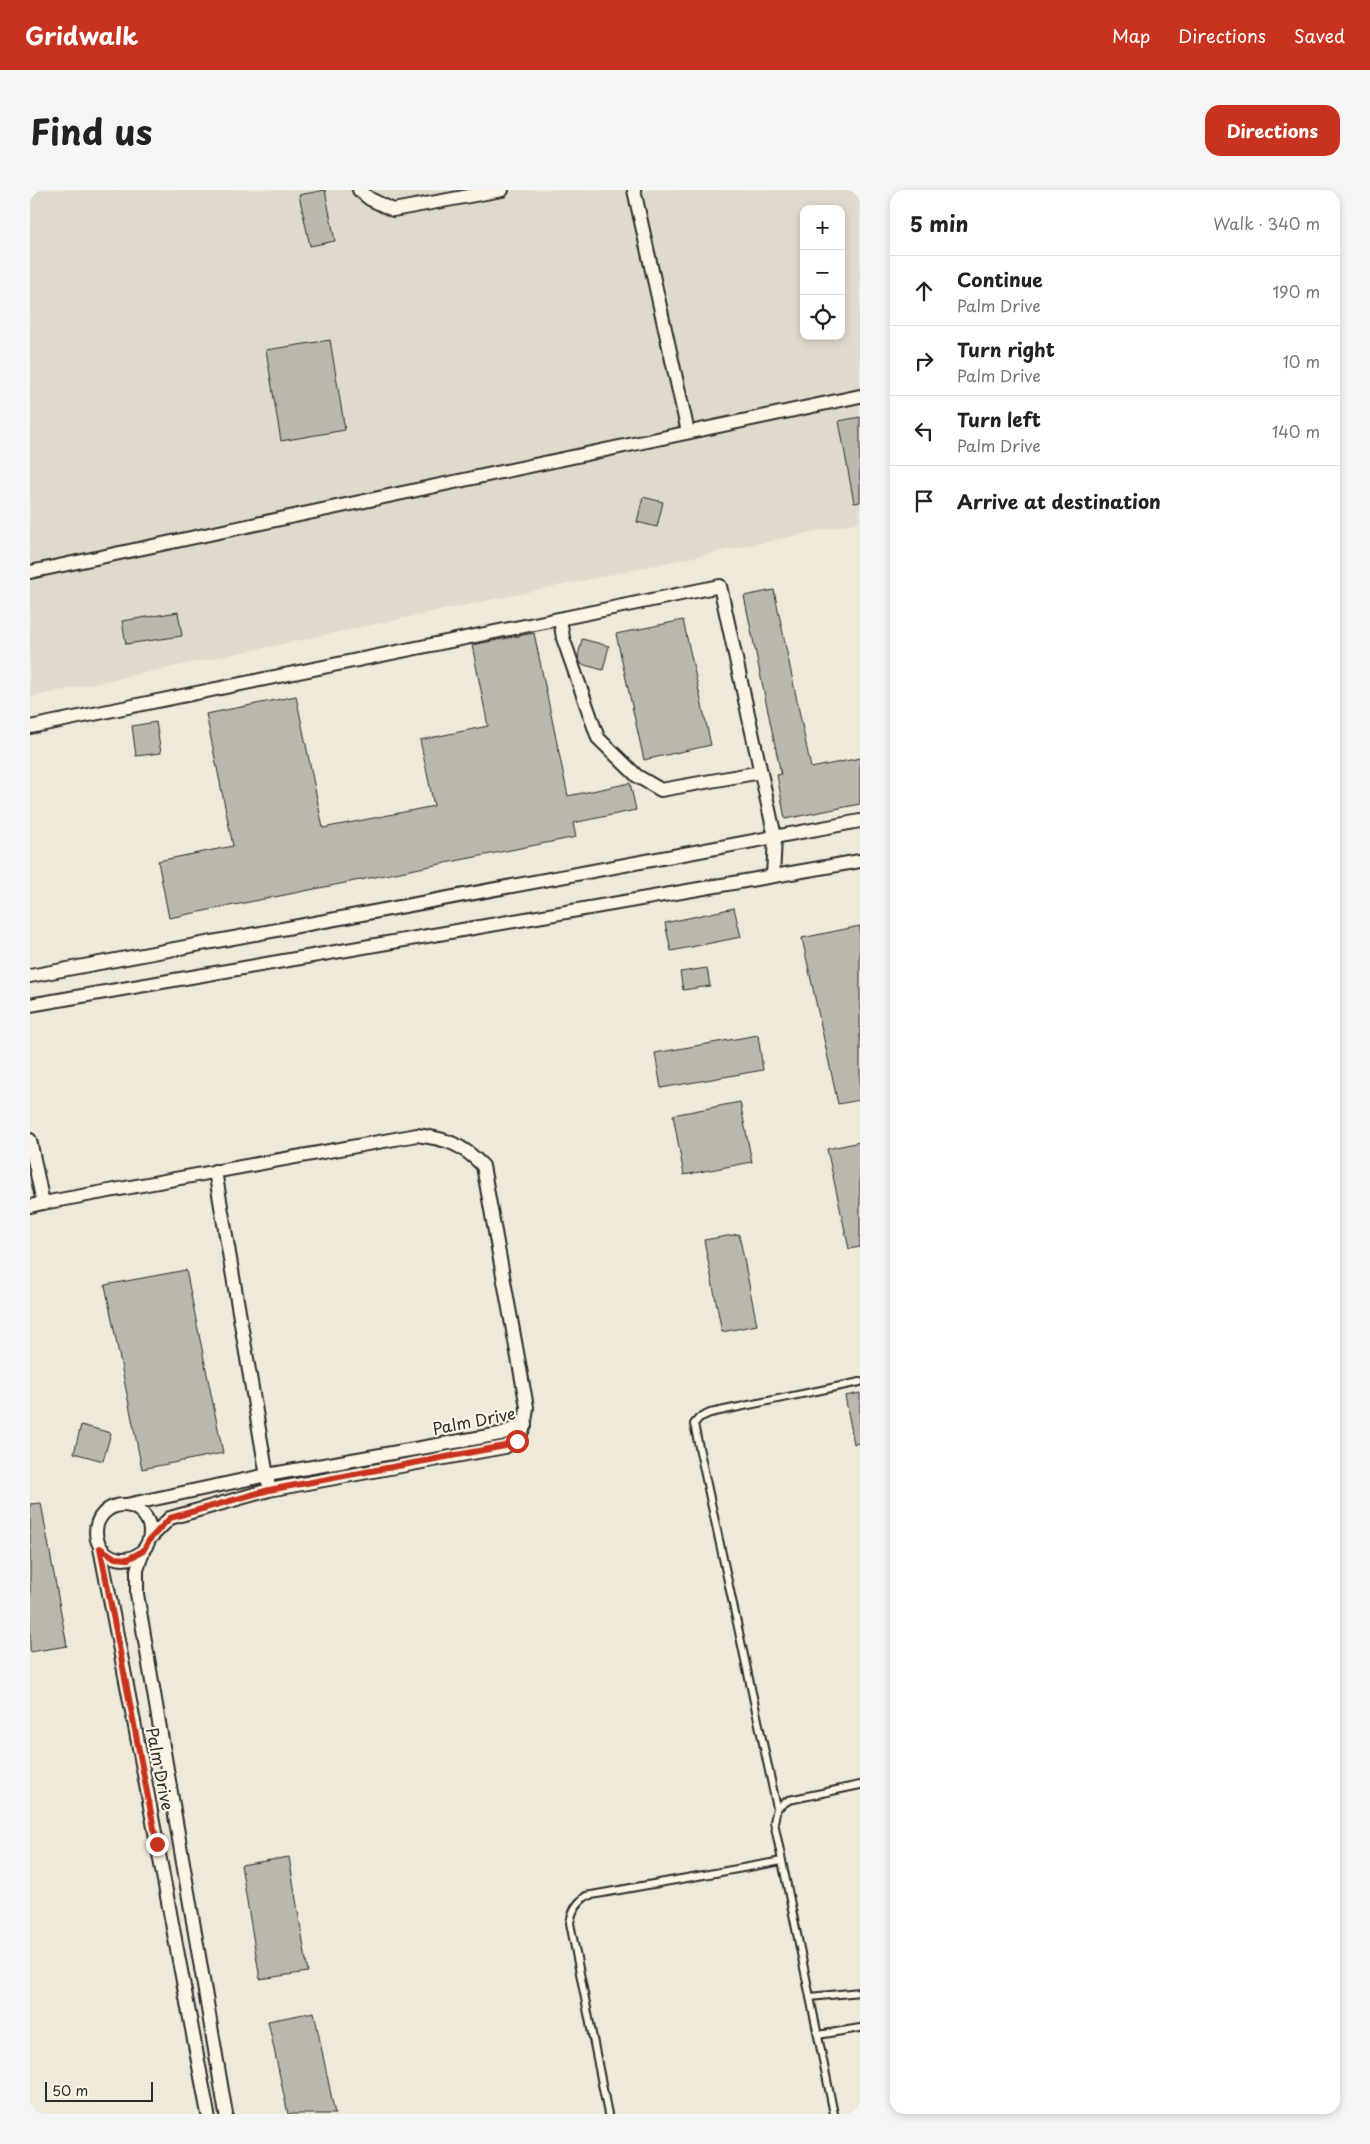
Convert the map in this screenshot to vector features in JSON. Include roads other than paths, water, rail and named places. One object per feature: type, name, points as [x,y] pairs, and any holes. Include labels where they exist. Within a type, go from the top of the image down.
[{"type":"street","points":[[359,190],[370,199],[393,210],[502,190]]},
{"type":"street","points":[[634,190],[688,432]]},
{"type":"street","points":[[30,572],[860,396]]},
{"type":"street","points":[[30,727],[720,586],[775,837],[773,876]]},
{"type":"street","points":[[560,619],[563,638],[598,738],[637,776],[661,790],[761,772]]},
{"type":"street","points":[[30,976],[860,821]]},
{"type":"street","points":[[30,1005],[860,861]]},
{"type":"street","points":[[30,1206],[417,1135],[444,1139],[468,1151],[483,1166],[527,1407],[525,1426]]},
{"type":"street","points":[[30,1140],[43,1204]]},
{"type":"street","points":[[215,1171],[269,1490]]},
{"type":"street","name":"Palm Drive","points":[[208,2114],[100,1548],[95,1537],[97,1522],[108,1508],[267,1475],[500,1434],[525,1426]]},
{"type":"street","name":"Palm Drive","points":[[226,2114],[137,1594],[137,1570],[143,1551],[150,1539],[170,1518],[269,1490],[505,1446],[517,1441],[525,1426]]},
{"type":"street","points":[[126,1505],[139,1510],[149,1523],[150,1539]]},
{"type":"street","points":[[100,1548],[115,1558],[128,1559],[143,1551]]},
{"type":"lane","points":[[834,2114],[774,1822],[777,1808],[694,1424],[699,1418],[710,1413],[860,1382]]},
{"type":"lane","points":[[777,1808],[789,1800],[860,1785]]},
{"type":"lane","points":[[608,2114],[570,1924],[572,1912],[578,1902],[586,1896],[782,1861]]},
{"type":"lane","points":[[810,1997],[860,1992]]},
{"type":"lane","points":[[818,2035],[860,2028]]}]
